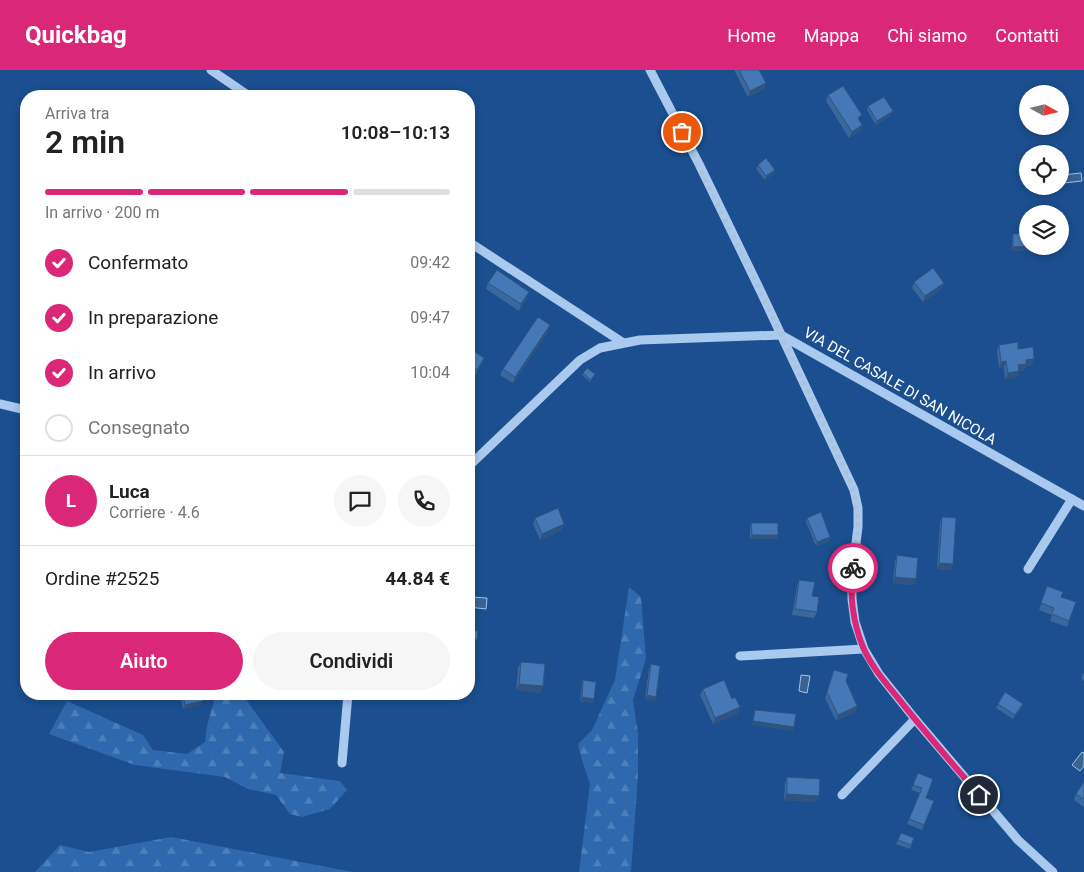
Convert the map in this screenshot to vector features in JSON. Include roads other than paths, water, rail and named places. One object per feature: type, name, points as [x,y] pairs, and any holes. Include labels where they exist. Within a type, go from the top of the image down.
[{"type":"street","points":[[211,70],[240,90]]},
{"type":"street","points":[[650,70],[699,164],[854,490],[858,508],[858,527],[851,588],[855,622],[864,649],[878,674],[915,719],[1018,840],[1053,872]]},
{"type":"street","points":[[475,246],[622,342]]},
{"type":"street","name":"VIA DEL CASALE DI SAN NICOLA","points":[[475,460],[580,360],[600,348],[622,342],[640,340],[781,334],[1084,506]]},
{"type":"street","points":[[0,404],[20,409]]},
{"type":"street","points":[[1028,569],[1072,500]]},
{"type":"street","points":[[740,656],[864,649]]},
{"type":"street","points":[[342,763],[347,700]]},
{"type":"street","points":[[842,795],[915,719]]}]
